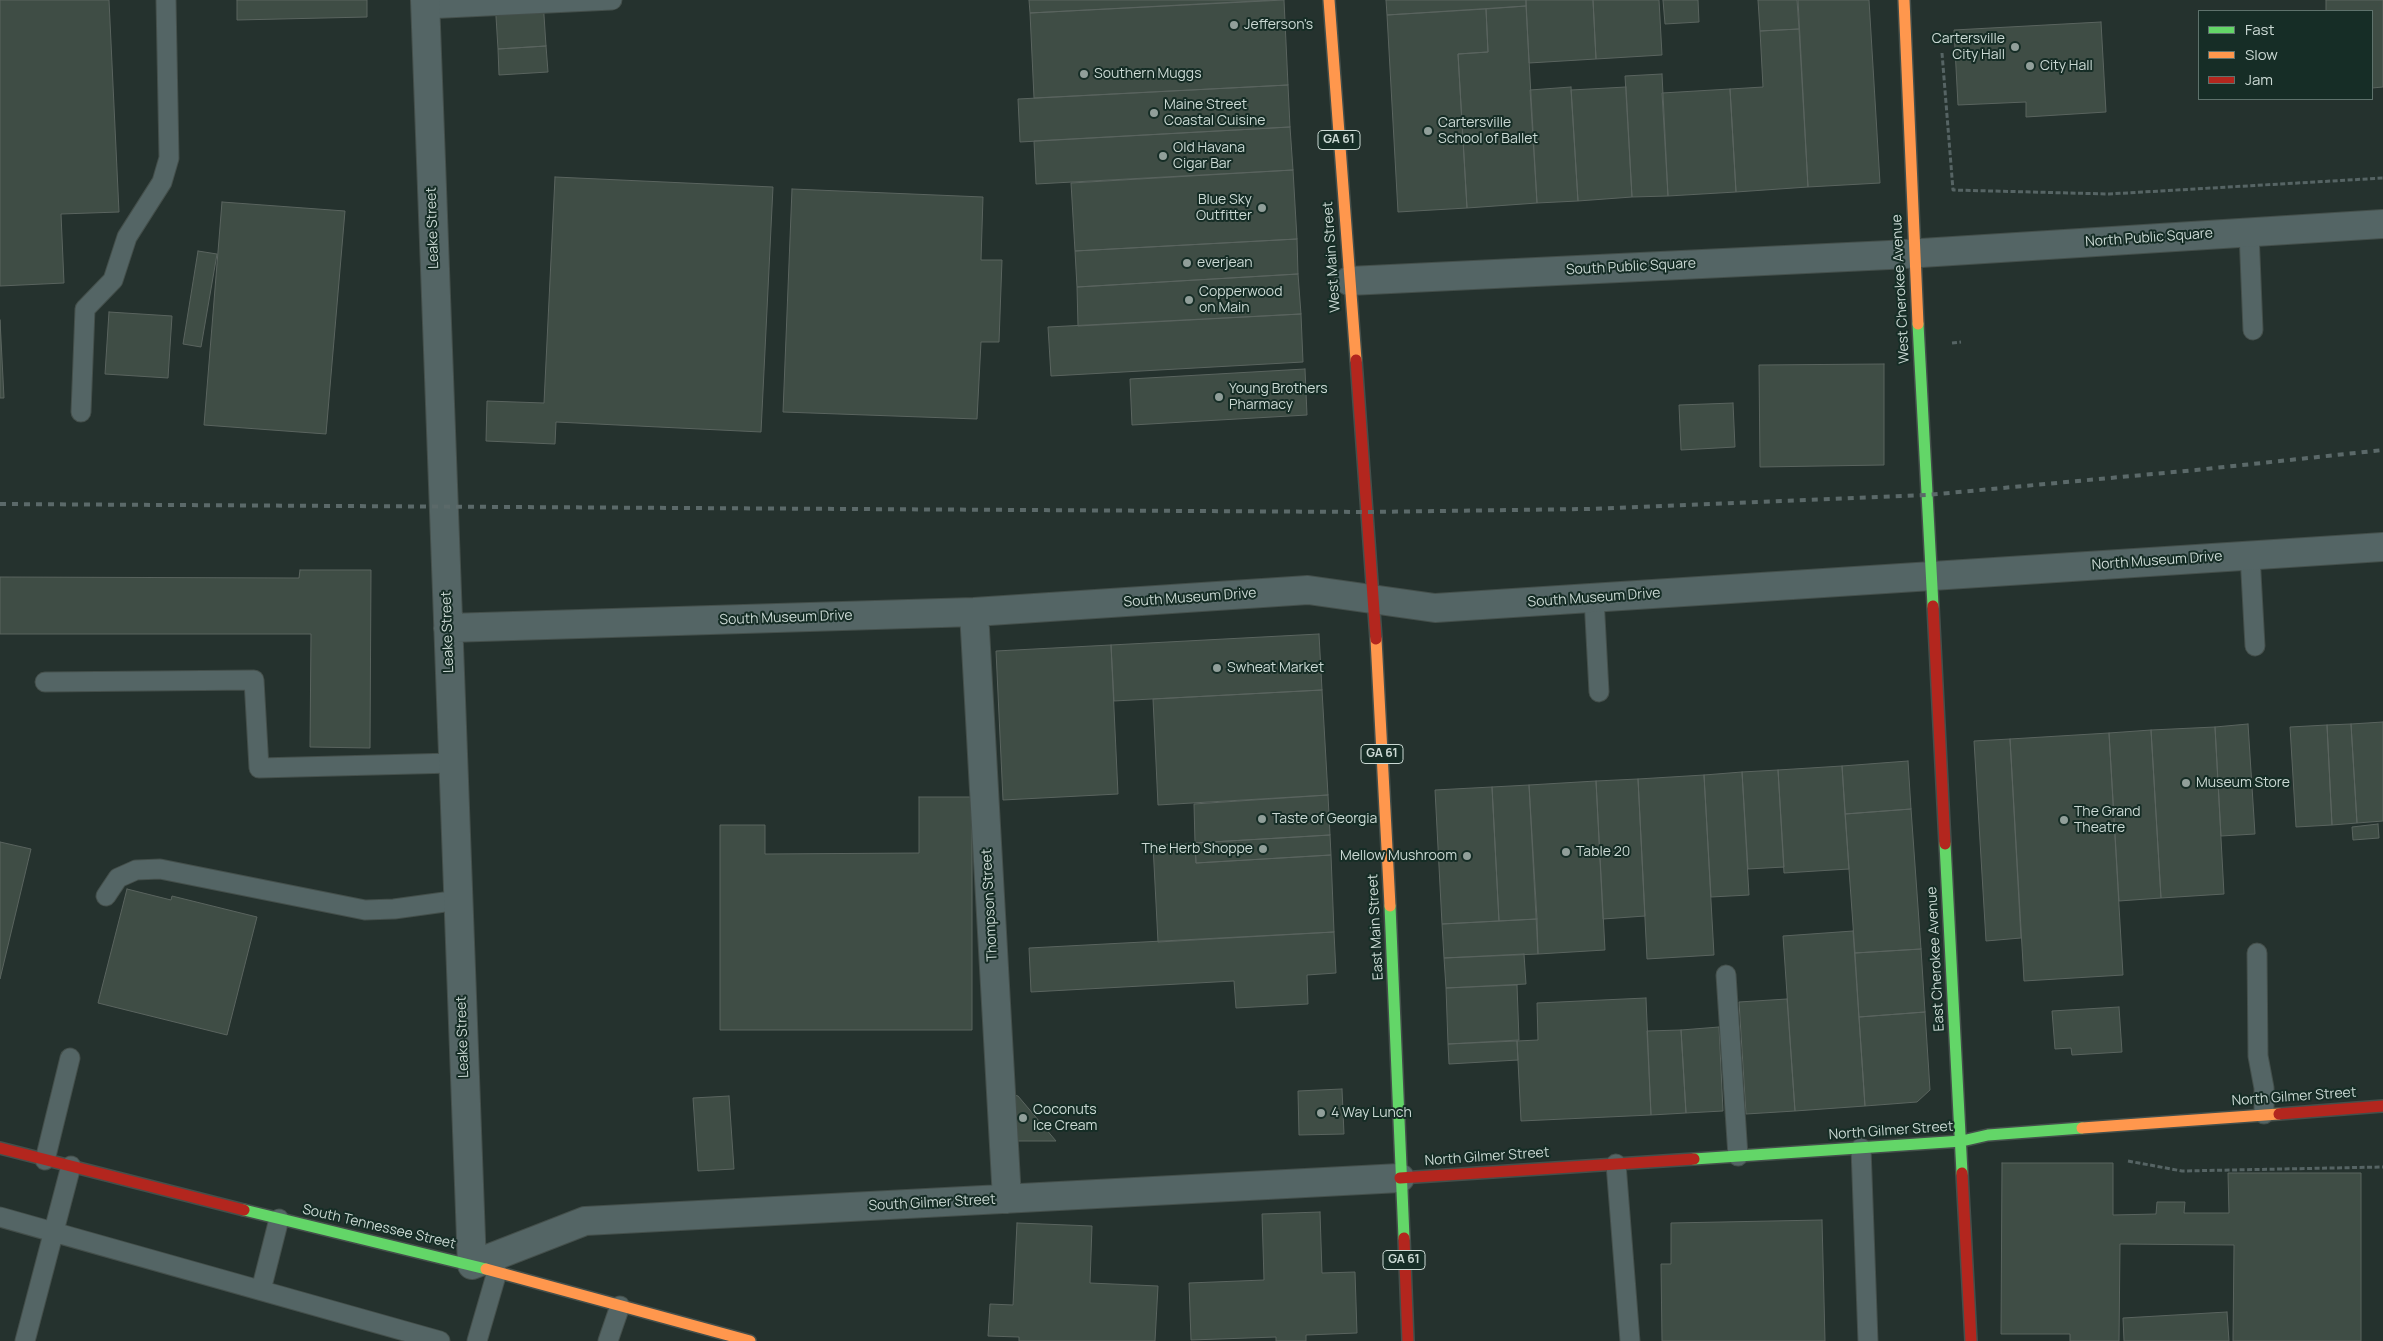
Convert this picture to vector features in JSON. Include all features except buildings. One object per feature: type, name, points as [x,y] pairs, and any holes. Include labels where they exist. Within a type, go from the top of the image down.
[{"type":"street","name":"West Main Street","points":[[1329,0],[1366,512]]},
{"type":"street","name":"West Cherokee Avenue","points":[[1904,0],[1914,254],[1931,576]]},
{"type":"street","name":"Leake Street","points":[[425,4],[472,1265]]},
{"type":"street","name":"North Public Square","points":[[1914,254],[2383,224]]},
{"type":"street","name":"South Public Square","points":[[1349,281],[1914,254]]},
{"type":"street","name":"East Main Street","points":[[1366,512],[1374,599],[1395,997],[1400,1178],[1408,1341]]},
{"type":"street","name":"North Museum Drive","points":[[1931,576],[2383,547]]},
{"type":"street","name":"South Museum Drive","points":[[448,628],[974,612],[1308,590],[1435,608],[1931,576]]},
{"type":"street","name":"East Cherokee Avenue","points":[[1931,576],[1962,1141],[1961,1179],[1971,1341]]},
{"type":"street","name":"Thompson Street","points":[[974,612],[1006,1199]]},
{"type":"street","name":"North Gilmer Street","points":[[1400,1178],[1962,1141],[1988,1134],[2383,1106]]},
{"type":"street","name":"South Tennessee Street","points":[[0,1148],[280,1219],[472,1265],[620,1306],[721,1337],[750,1341]]},
{"type":"street","name":"South Gilmer Street","points":[[472,1265],[585,1221],[1400,1178]]},
{"type":"lane","points":[[81,412],[85,309],[113,280],[127,237],[162,182],[169,158],[166,0]]},
{"type":"lane","points":[[425,4],[612,0]]},
{"type":"lane","points":[[2249,232],[2253,330]]},
{"type":"lane","points":[[2250,555],[2255,646]]},
{"type":"lane","points":[[1594,598],[1599,692]]},
{"type":"lane","points":[[45,682],[254,680],[259,768],[453,763]]},
{"type":"lane","points":[[106,896],[118,878],[136,870],[160,869],[365,910],[394,909],[458,900]]},
{"type":"lane","points":[[2257,952],[2258,1056],[2264,1088],[2264,1114]]},
{"type":"lane","points":[[1726,975],[1738,1156]]},
{"type":"lane","points":[[46,1160],[70,1058]]},
{"type":"lane","points":[[1861,1148],[1868,1341]]},
{"type":"lane","points":[[1616,1164],[1630,1341]]},
{"type":"lane","points":[[25,1341],[52,1231],[71,1166]]},
{"type":"lane","points":[[0,1216],[440,1341]]},
{"type":"lane","points":[[261,1290],[280,1219]]},
{"type":"lane","points":[[477,1341],[497,1272]]},
{"type":"lane","points":[[608,1341],[620,1306]]},
{"type":"path","points":[[1942,48],[1953,190],[2109,194],[2383,178]]},
{"type":"path","points":[[1948,336],[1948,344]]},
{"type":"path","points":[[2121,1160],[2182,1171],[2383,1167]]},
{"type":"railway","points":[[0,504],[1366,512],[1587,509],[1927,495],[2196,470],[2383,450]]},
{"type":"traffic: fast","points":[[1918,324],[1933,606]]},
{"type":"traffic: fast","points":[[1945,844],[1962,1173]]},
{"type":"traffic: fast","points":[[1390,906],[1404,1238]]},
{"type":"traffic: fast","points":[[1694,1159],[1962,1141],[1988,1135],[2082,1128]]},
{"type":"traffic: fast","points":[[244,1210],[486,1269]]},
{"type":"traffic: slow","points":[[1329,0],[1356,360]]},
{"type":"traffic: slow","points":[[1904,0],[1918,324]]},
{"type":"traffic: slow","points":[[1376,639],[1390,906]]},
{"type":"traffic: slow","points":[[2082,1128],[2279,1114]]},
{"type":"traffic: slow","points":[[486,1269],[750,1341]]},
{"type":"traffic: jam","points":[[1356,360],[1376,639]]},
{"type":"traffic: jam","points":[[1933,606],[1945,844]]},
{"type":"traffic: jam","points":[[2279,1114],[2383,1106]]},
{"type":"traffic: jam","points":[[0,1148],[244,1210]]},
{"type":"traffic: jam","points":[[1400,1178],[1694,1159]]},
{"type":"traffic: jam","points":[[1962,1173],[1971,1341]]},
{"type":"traffic: jam","points":[[1404,1238],[1408,1341]]},
{"type":"place","name":"Jefferson's","points":[[1234,25]]},
{"type":"place","name":"Cartersville City Hall","points":[[2015,47]]},
{"type":"place","name":"City Hall","points":[[2030,66]]},
{"type":"place","name":"Southern Muggs","points":[[1084,74]]},
{"type":"place","name":"Maine Street Coastal Cuisine","points":[[1154,113]]},
{"type":"place","name":"Cartersville School of Ballet","points":[[1428,131]]},
{"type":"place","name":"Old Havana Cigar Bar","points":[[1163,156]]},
{"type":"place","name":"Blue Sky Outfitter","points":[[1262,208]]},
{"type":"place","name":"everjean","points":[[1187,263]]},
{"type":"place","name":"Copperwood on Main","points":[[1189,300]]},
{"type":"place","name":"Young Brothers Pharmacy","points":[[1219,397]]},
{"type":"place","name":"Swheat Market","points":[[1217,668]]},
{"type":"place","name":"Museum Store","points":[[2186,783]]},
{"type":"place","name":"Taste of Georgia","points":[[1262,819]]},
{"type":"place","name":"The Grand Theatre","points":[[2064,820]]},
{"type":"place","name":"The Herb Shoppe","points":[[1263,849]]},
{"type":"place","name":"Table 20","points":[[1566,852]]},
{"type":"place","name":"Mellow Mushroom","points":[[1467,856]]},
{"type":"place","name":"4 Way Lunch","points":[[1321,1113]]},
{"type":"place","name":"Coconuts Ice Cream","points":[[1023,1118]]}]
